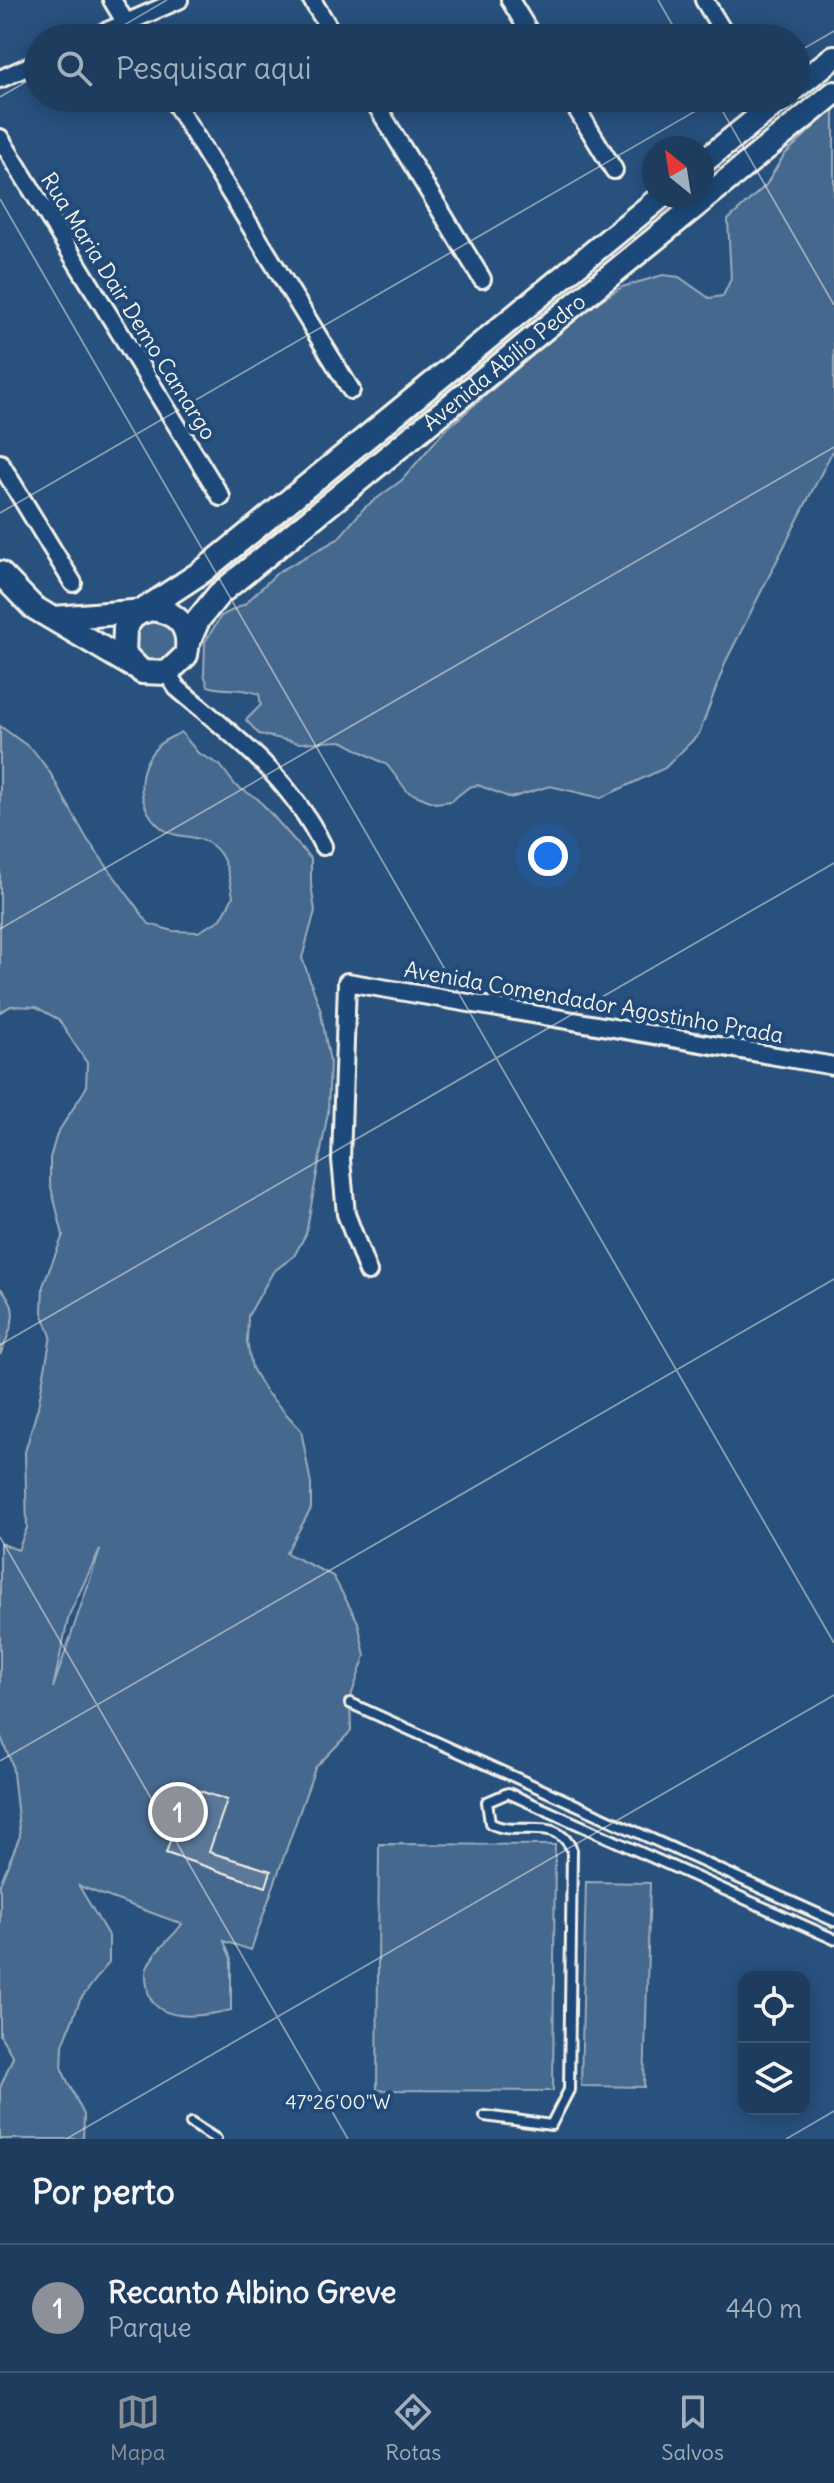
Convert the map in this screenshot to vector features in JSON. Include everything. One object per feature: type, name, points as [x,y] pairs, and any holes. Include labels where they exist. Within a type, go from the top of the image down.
[{"type":"street","points":[[112,0],[126,23],[179,0]]},
{"type":"street","points":[[312,0],[327,24]]},
{"type":"street","points":[[510,0],[525,24]]},
{"type":"street","points":[[704,0],[719,24]]},
{"type":"street","points":[[810,76],[834,57]]},
{"type":"street","points":[[0,79],[24,68]]},
{"type":"street","name":"Avenida Abílio Pedro","points":[[188,643],[198,620],[219,594],[834,93]]},
{"type":"street","points":[[181,112],[351,390]]},
{"type":"street","points":[[381,112],[482,279]]},
{"type":"street","points":[[579,112],[614,170]]},
{"type":"street","points":[[714,153],[765,112]]},
{"type":"street","name":"Rua Maria Dair Demo Camargo","points":[[0,138],[221,497]]},
{"type":"street","name":"Avenida Abílio Pedro","points":[[147,610],[203,571],[647,208]]},
{"type":"street","points":[[0,463],[73,583]]},
{"type":"street","points":[[0,573],[33,607],[142,672],[167,673],[178,666],[188,643],[186,628],[177,617],[164,610],[54,618]]},
{"type":"street","points":[[131,665],[124,654],[125,628],[147,610]]},
{"type":"street","points":[[167,673],[177,688],[281,779],[305,808],[323,846]]},
{"type":"street","name":"Avenida Comendador Agostinho Prada","points":[[368,1272],[346,1214],[341,1160],[347,982],[834,1066]]},
{"type":"lane","points":[[350,1703],[834,1921]]},
{"type":"lane","points":[[485,2116],[551,2125],[569,2090],[572,1850],[566,1838],[553,1830],[502,1830],[490,1823],[487,1802],[496,1795],[508,1793],[834,1939]]},
{"type":"lane","points":[[191,2123],[216,2139]]},
{"type":"shaded area","points":[[834,108],[834,448],[726,661],[699,734],[665,768],[601,798],[550,786],[511,798],[478,785],[469,787],[451,801],[435,803],[408,792],[387,765],[342,741],[299,743],[259,734],[246,720],[261,705],[259,694],[208,686],[204,674],[205,642],[221,616],[245,604],[278,572],[338,539],[364,508],[402,480],[444,431],[587,309],[622,287],[663,275],[679,277],[709,298],[723,296],[731,279],[728,220],[766,185],[784,155]]},
{"type":"shaded area","points":[[155,620],[171,626],[177,642],[171,658],[155,664],[139,658],[133,642],[139,626]]},
{"type":"shaded area","points":[[0,726],[33,750],[49,771],[87,839],[149,924],[173,931],[198,932],[221,919],[233,897],[227,869],[218,851],[200,839],[166,831],[156,823],[144,802],[142,778],[145,766],[161,743],[181,732],[198,753],[220,765],[236,786],[258,799],[311,859],[315,911],[302,958],[320,1008],[330,1062],[328,1112],[306,1234],[294,1256],[273,1272],[248,1316],[247,1341],[252,1368],[265,1391],[301,1430],[311,1484],[311,1509],[286,1553],[333,1576],[358,1622],[365,1656],[350,1699],[351,1731],[315,1768],[251,1950],[224,1941],[231,1959],[231,2010],[194,2016],[168,2013],[158,2007],[151,1999],[146,1970],[182,1924],[79,1886],[109,1937],[109,1962],[80,2000],[63,2045],[62,2070],[84,2115],[83,2139],[0,2139],[0,2088],[13,2057],[0,2035],[0,1884],[20,1836],[12,1764],[0,1735],[0,1543],[18,1550],[27,1528],[25,1452],[38,1407],[51,1336],[42,1312],[43,1286],[63,1235],[50,1183],[50,1158],[57,1134],[86,1088],[87,1063],[58,1019],[36,1007],[11,1006],[0,1012]],"holes":[[[100,1549],[53,1688],[69,1615]]]},
{"type":"shaded area","points":[[0,1288],[13,1312],[0,1355]]},
{"type":"shaded area","points":[[379,1844],[555,1845],[553,2091],[377,2090]]},
{"type":"shaded area","points":[[586,1882],[650,1883],[644,2087],[581,2086]]},
{"type":"building","points":[[188,1787],[227,1800],[209,1852],[271,1871],[266,1887],[166,1853]]},
{"type":"place","name":"Recanto Albino Greve","points":[[178,1812]]}]
